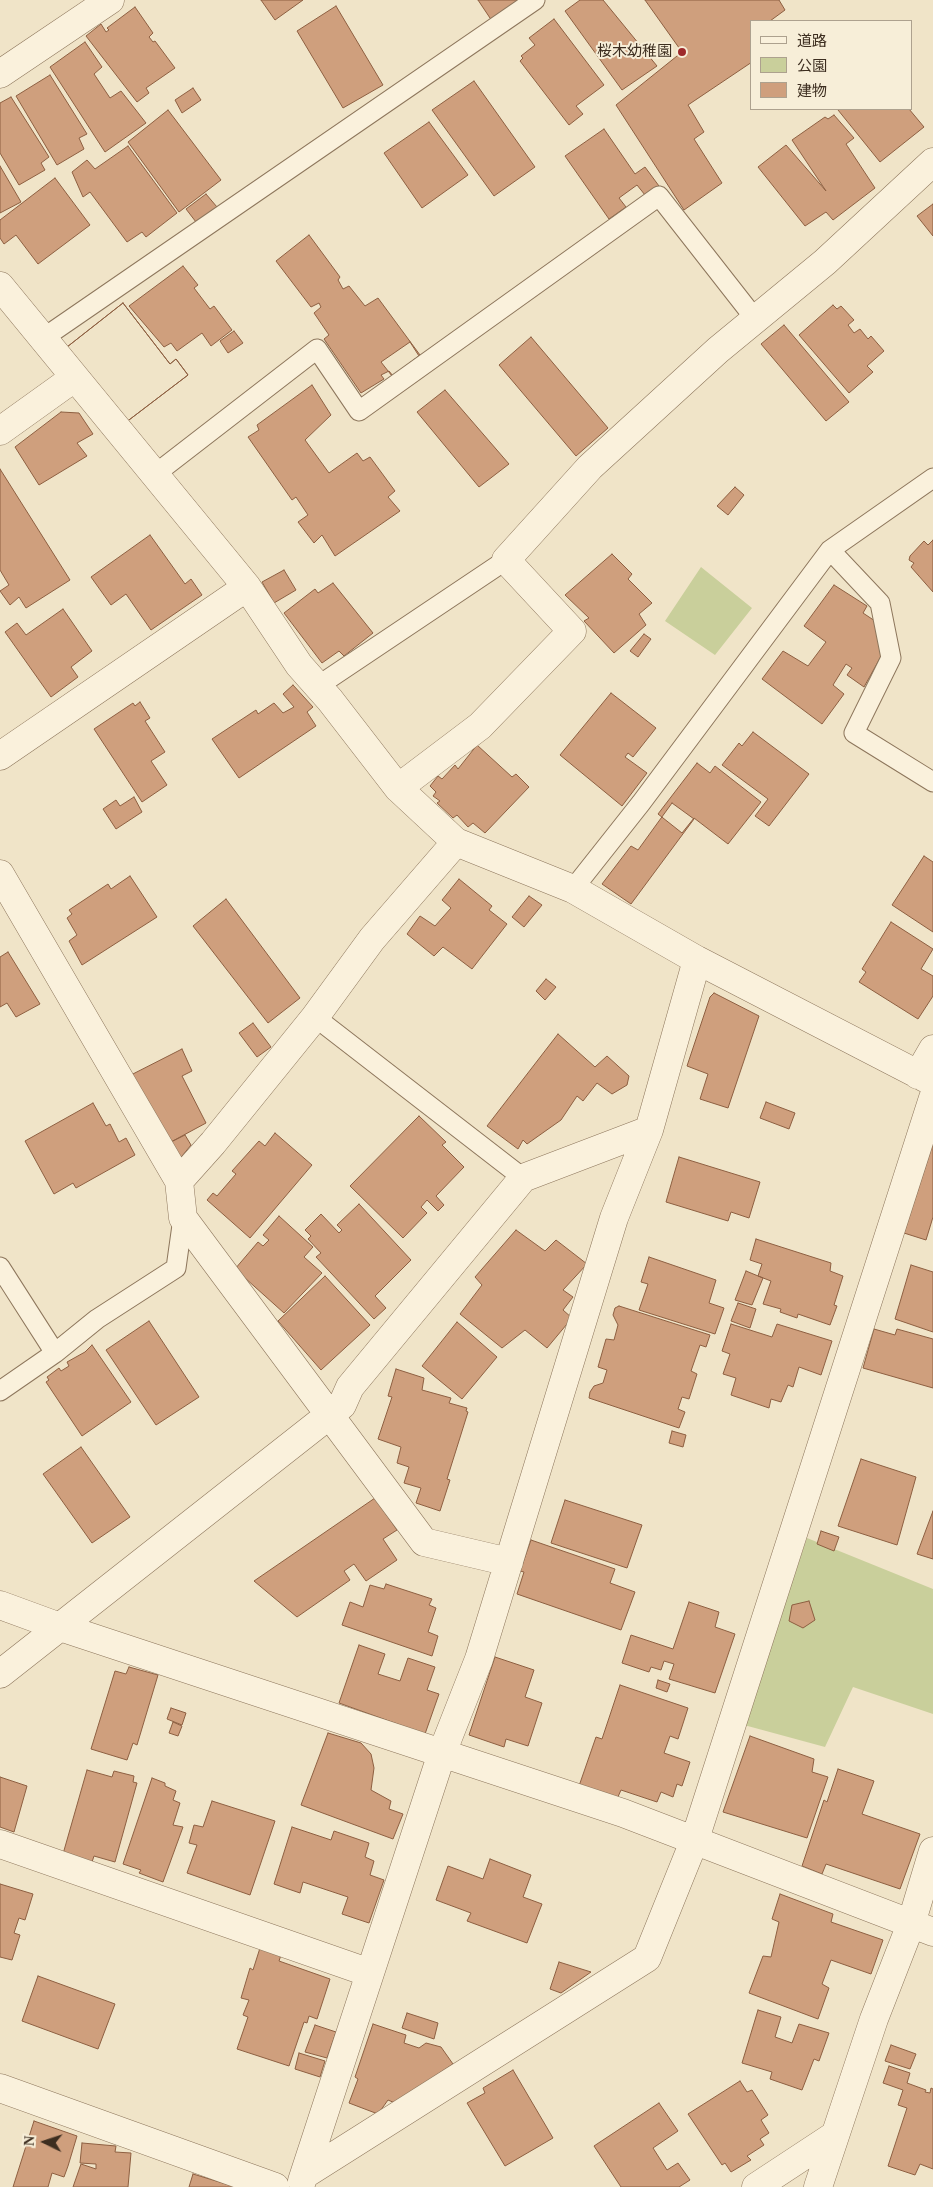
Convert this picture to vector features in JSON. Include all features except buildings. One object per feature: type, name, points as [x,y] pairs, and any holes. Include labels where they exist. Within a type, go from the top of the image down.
[{"type":"street","points":[[0,74],[110,0]]},
{"type":"street","points":[[398,788],[480,726],[572,631],[506,560],[590,467],[718,350],[825,262],[933,162]]},
{"type":"street","points":[[0,286],[247,587],[299,665],[318,686],[398,788],[456,842],[573,888],[696,960],[926,1078],[933,1049]]},
{"type":"street","points":[[0,432],[74,378]]},
{"type":"street","points":[[0,756],[247,587]]},
{"type":"street","points":[[179,1181],[213,1143],[315,1017],[372,938],[456,842]]},
{"type":"street","points":[[0,874],[179,1181],[183,1218],[424,1542],[508,1562]]},
{"type":"street","points":[[302,2181],[442,1753],[479,1659],[614,1218],[649,1130],[696,960]]},
{"type":"street","points":[[302,2181],[647,1958],[694,1839],[933,1098]]},
{"type":"street","points":[[0,1674],[342,1405],[350,1387],[523,1178],[649,1130]]},
{"type":"street","points":[[0,1604],[60,1627],[623,1813],[922,1928]]},
{"type":"street","points":[[0,1844],[370,1973]]},
{"type":"street","points":[[818,2187],[874,2019],[922,1928],[933,1850]]},
{"type":"street","points":[[0,2088],[275,2187]]},
{"type":"street","points":[[756,2187],[835,2135]]},
{"type":"lane","points":[[42,339],[536,0]]},
{"type":"lane","points":[[154,475],[317,349],[359,411],[659,196],[756,320]]},
{"type":"lane","points":[[573,888],[641,804],[830,550],[933,478]]},
{"type":"lane","points":[[830,550],[880,603],[891,658],[854,733],[933,782]]},
{"type":"lane","points":[[318,686],[506,560]]},
{"type":"lane","points":[[315,1017],[523,1178]]},
{"type":"lane","points":[[0,1391],[55,1353],[97,1319],[176,1268],[183,1218]]},
{"type":"lane","points":[[0,1267],[55,1353]]},
{"type":"green space","points":[[701,567],[752,608],[715,655],[665,621]]},
{"type":"green space","points":[[807,1538],[933,1589],[933,1714],[853,1687],[825,1747],[744,1725]]},
{"type":"place","name":"桜木幼稚園","points":[[682,52]]}]
